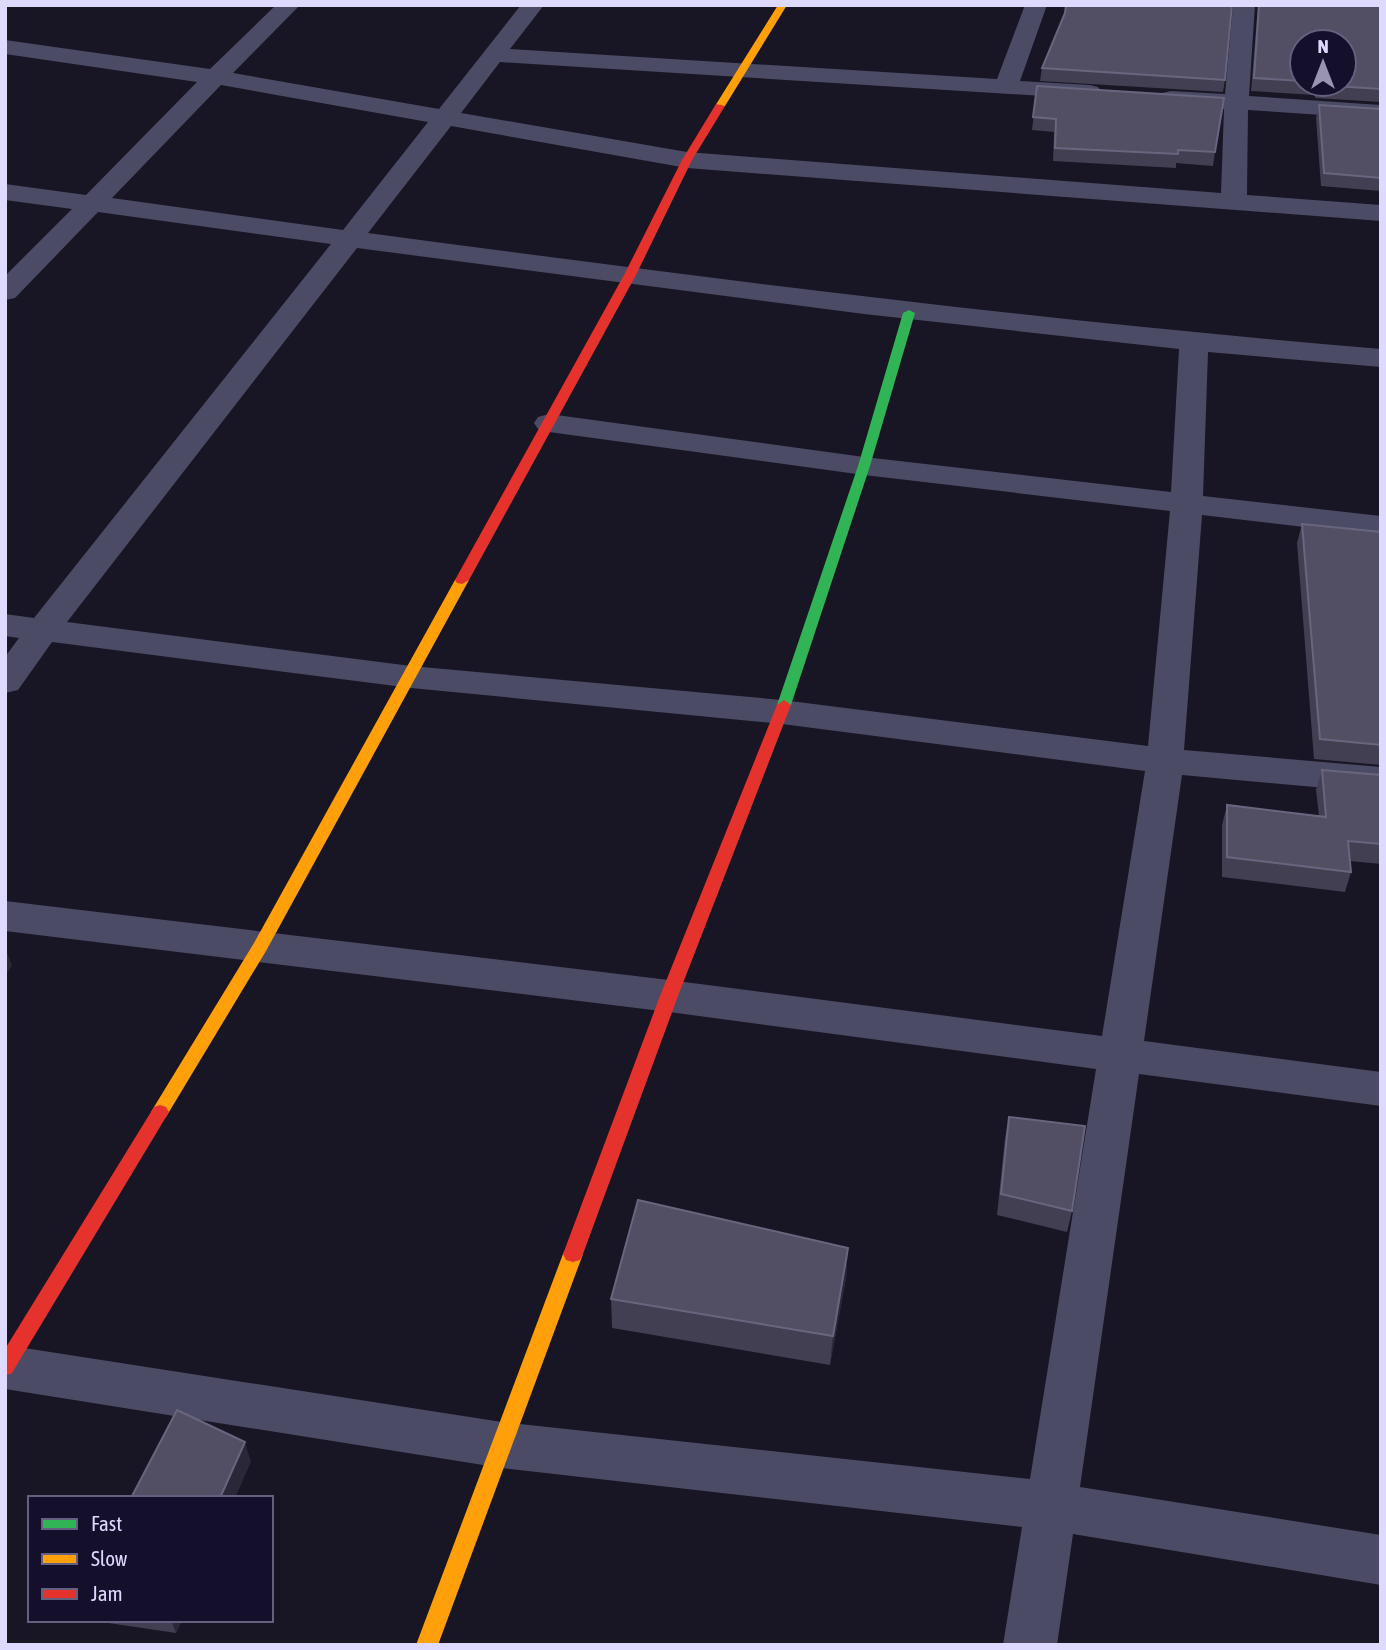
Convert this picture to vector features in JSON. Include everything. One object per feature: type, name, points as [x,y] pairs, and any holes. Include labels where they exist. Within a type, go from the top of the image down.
[{"type":"street","points":[[5,292],[213,77],[289,5]]},
{"type":"street","points":[[5,682],[349,237],[447,118],[533,5]]},
{"type":"street","points":[[783,5],[687,160],[630,275],[260,947],[5,1367],[502,1445],[1049,1506],[1381,1560]]},
{"type":"street","points":[[1006,86],[1036,5]]},
{"type":"street","points":[[1234,202],[1236,102],[1244,5]]},
{"type":"street","points":[[11,54],[213,77],[687,160],[1381,214]]},
{"type":"street","points":[[495,55],[1115,93]]},
{"type":"street","points":[[1142,95],[1381,112]]},
{"type":"street","points":[[5,192],[909,313],[1194,344],[1381,358]]},
{"type":"street","points":[[428,1645],[669,996],[782,712],[864,466],[909,313]]},
{"type":"street","points":[[1030,1645],[1164,761],[1187,502],[1194,344]]},
{"type":"street","points":[[549,423],[864,466],[1381,526]]},
{"type":"street","points":[[5,625],[411,677],[782,712],[1164,761],[1381,780]]},
{"type":"street","points":[[5,916],[669,996],[1381,1089]]},
{"type":"building","points":[[1066,5],[1232,5],[1225,80],[1042,68]]},
{"type":"building","points":[[1259,5],[1381,5],[1381,89],[1358,88],[1358,28],[1288,28],[1288,80],[1254,78]]},
{"type":"building","points":[[1037,86],[1224,98],[1215,152],[1178,150],[1178,154],[1055,148],[1056,119],[1033,117]]},
{"type":"building","points":[[1319,105],[1381,109],[1381,178],[1324,173]]},
{"type":"building","points":[[1302,524],[1381,532],[1381,745],[1320,739]]},
{"type":"building","points":[[1322,770],[1381,775],[1381,844],[1348,841],[1351,872],[1227,857],[1227,805],[1326,817]]},
{"type":"building","points":[[1009,1117],[1085,1126],[1072,1211],[1001,1194]]},
{"type":"building","points":[[638,1200],[848,1248],[833,1336],[611,1299]]},
{"type":"building","points":[[177,1410],[245,1442],[221,1496],[132,1496]]},
{"type":"traffic: fast","points":[[784,705],[864,466],[909,313]]},
{"type":"traffic: slow","points":[[720,106],[783,5]]},
{"type":"traffic: slow","points":[[160,1112],[260,947],[462,580]]},
{"type":"traffic: slow","points":[[427,1645],[573,1254]]},
{"type":"traffic: jam","points":[[462,580],[630,275],[687,160],[720,106]]},
{"type":"traffic: jam","points":[[573,1254],[669,996],[784,705]]},
{"type":"traffic: jam","points":[[5,1367],[160,1112]]}]
